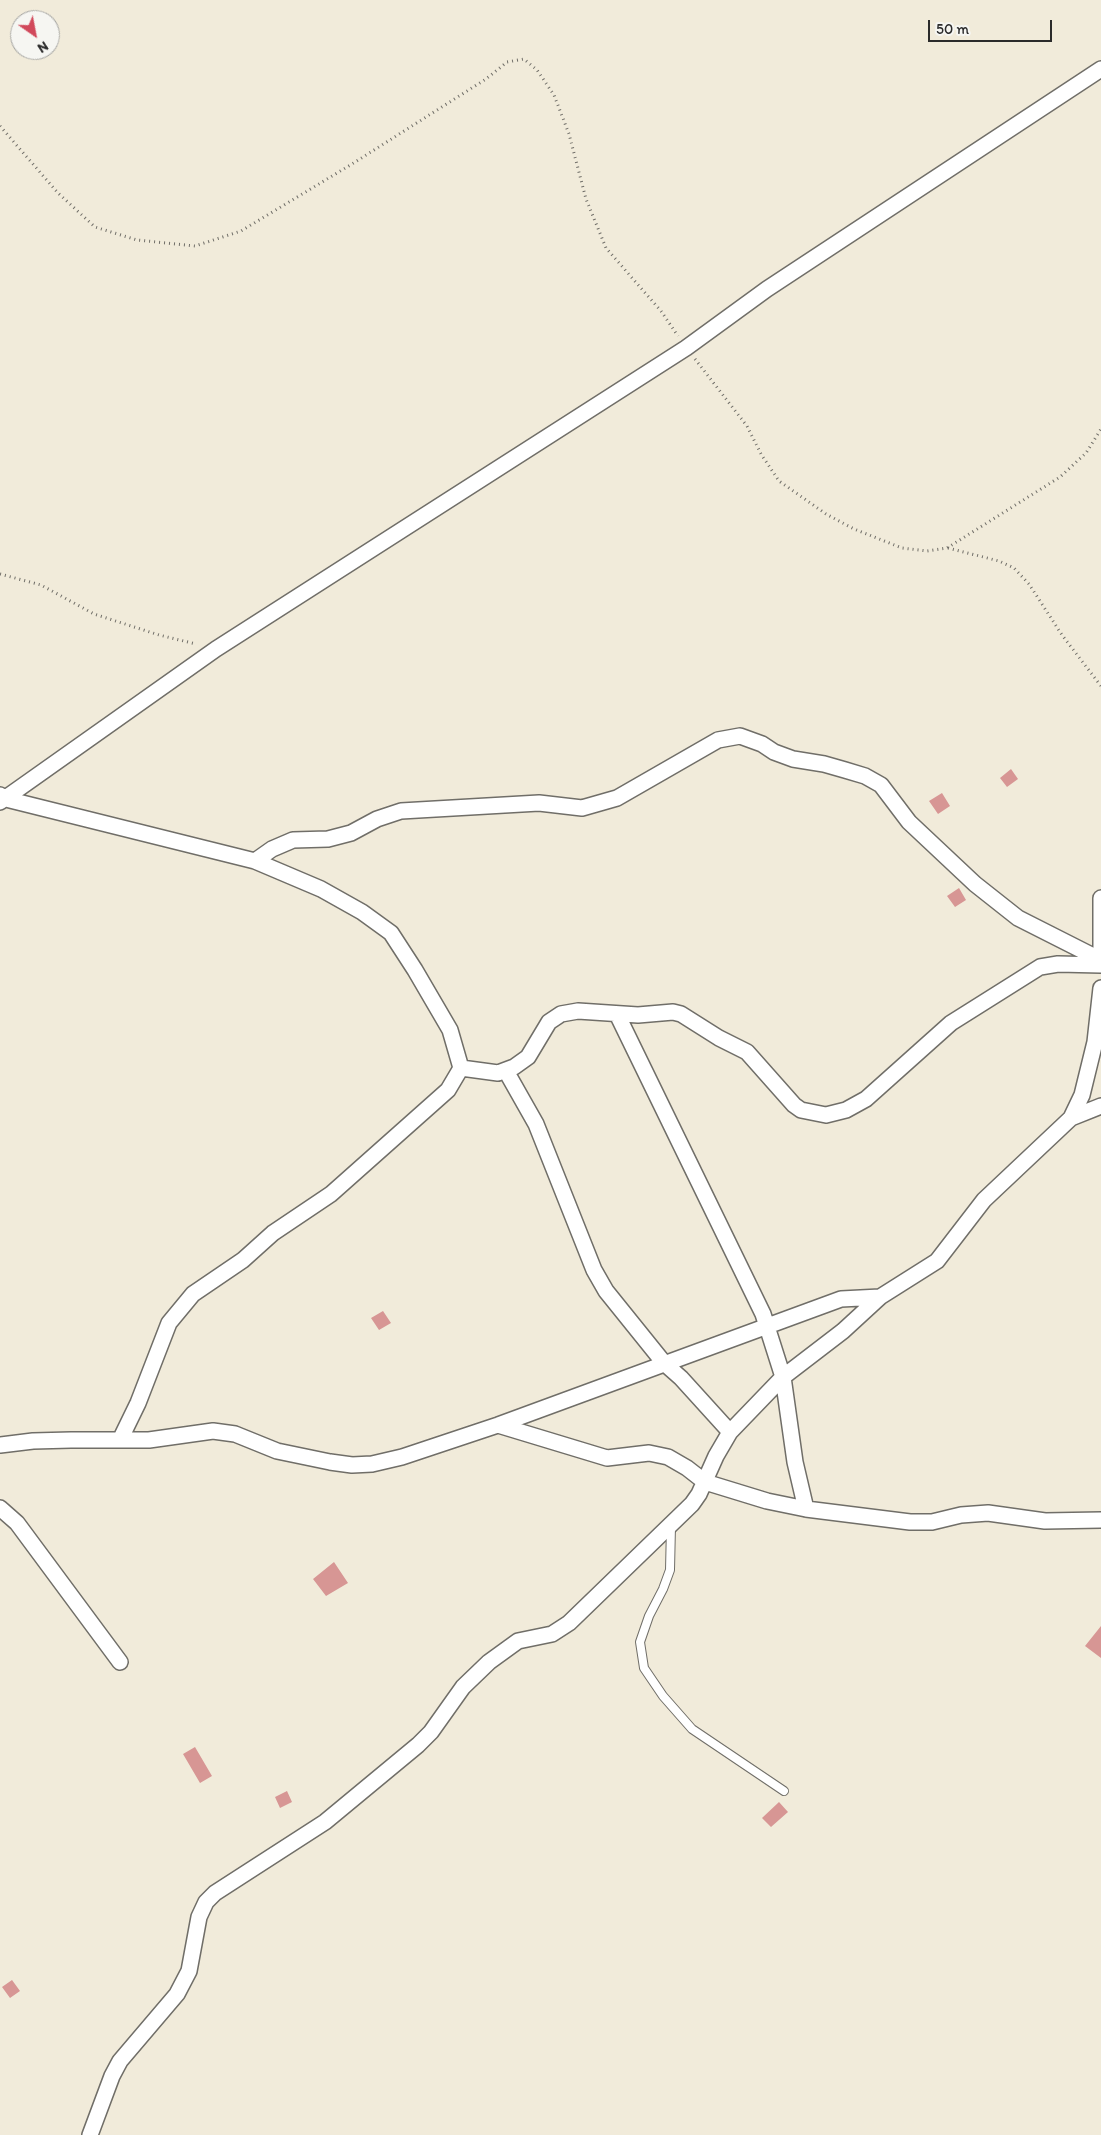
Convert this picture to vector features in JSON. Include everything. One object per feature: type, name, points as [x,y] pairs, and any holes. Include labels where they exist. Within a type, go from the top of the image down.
[{"type":"street","points":[[2,799],[216,649],[686,348],[767,289],[1101,69]]},
{"type":"street","points":[[255,861],[272,849],[293,840],[328,839],[351,833],[377,818],[401,811],[539,804],[582,808],[617,798],[718,740],[740,736],[784,756],[831,766],[865,776],[881,785],[909,822],[975,884],[1018,918],[1101,958],[1101,898]]},
{"type":"street","points":[[2,799],[255,861],[321,889],[362,912],[391,933],[416,970],[450,1030],[461,1068],[448,1090],[331,1194],[273,1233],[243,1260],[193,1294],[169,1322],[138,1403],[120,1440]]},
{"type":"street","points":[[461,1068],[498,1073],[514,1067],[528,1057],[549,1022],[561,1014],[587,1010],[638,1015],[673,1012],[681,1014],[719,1038],[747,1052],[794,1105],[801,1110],[826,1116],[846,1110],[866,1099],[952,1023],[1040,967],[1058,964],[1101,965]]},
{"type":"street","points":[[90,2135],[112,2076],[120,2061],[177,1994],[188,1971],[199,1918],[206,1902],[215,1893],[325,1822],[418,1746],[467,1683],[489,1662],[518,1641],[552,1634],[569,1623],[692,1504],[730,1432],[783,1377],[843,1331],[880,1297],[937,1261],[984,1200],[1071,1118],[1082,1095],[1095,1042],[1101,988]]},
{"type":"street","points":[[617,1014],[716,1214],[767,1326],[783,1377],[795,1462],[806,1509]]},
{"type":"street","points":[[506,1071],[536,1124],[594,1270],[622,1312],[664,1363],[730,1432]]},
{"type":"street","points":[[1071,1118],[1101,1106]]},
{"type":"street","points":[[0,1445],[33,1441],[149,1440],[213,1431],[235,1434],[277,1451],[352,1466],[372,1464],[402,1457],[498,1425],[664,1363],[842,1300],[880,1297]]},
{"type":"street","points":[[498,1425],[607,1458],[649,1452],[668,1457],[687,1468],[705,1482],[767,1501],[806,1509],[910,1522],[932,1522],[961,1515],[988,1513],[1045,1521],[1101,1520]]},
{"type":"street","points":[[0,1508],[16,1523],[120,1662]]},
{"type":"lane","points":[[671,1524],[670,1570],[663,1589],[649,1616],[640,1642],[644,1668],[663,1696],[692,1729],[784,1791]]},
{"type":"path","points":[[0,126],[58,193],[95,227],[137,240],[195,246],[241,232],[477,84],[507,62],[524,59],[537,70],[554,95],[569,134],[586,199],[606,248],[661,311],[686,348],[747,426],[761,454],[779,481],[826,514],[881,541],[902,548],[927,551],[947,548],[999,561],[1014,568],[1029,584],[1062,635],[1101,686]]},
{"type":"path","points":[[947,548],[1060,477],[1086,453],[1101,429]]},
{"type":"path","points":[[0,574],[41,585],[94,614],[159,635],[216,649]]},
{"type":"building","points":[[1011,769],[1018,779],[1007,787],[1000,778]]},
{"type":"building","points":[[942,793],[950,806],[938,814],[929,801]]},
{"type":"building","points":[[959,888],[966,900],[955,907],[947,896]]},
{"type":"building","points":[[383,1311],[391,1323],[379,1330],[371,1318]]},
{"type":"building","points":[[334,1562],[348,1583],[326,1596],[313,1579]]},
{"type":"building","points":[[1101,1626],[1101,1658],[1085,1646]]},
{"type":"building","points":[[195,1747],[212,1776],[200,1783],[183,1754]]},
{"type":"building","points":[[287,1791],[292,1802],[280,1808],[275,1797]]},
{"type":"building","points":[[779,1802],[788,1812],[771,1827],[762,1818]]},
{"type":"building","points":[[12,1980],[20,1991],[10,1998],[2,1987]]}]
